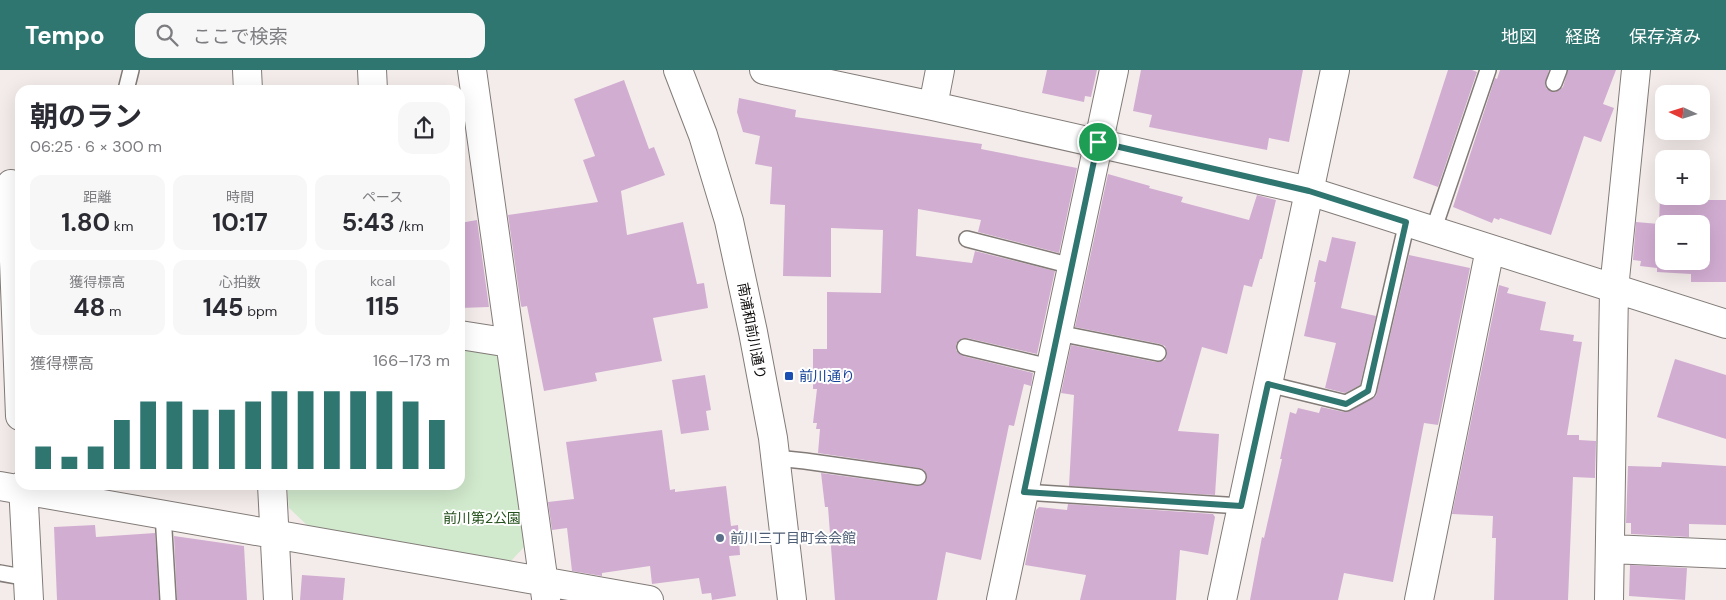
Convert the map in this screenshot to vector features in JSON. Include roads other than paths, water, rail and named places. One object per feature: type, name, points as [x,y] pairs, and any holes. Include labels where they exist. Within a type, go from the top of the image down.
[{"type":"street","points":[[247,70],[248,85]]},
{"type":"street","points":[[372,70],[373,85]]},
{"type":"street","points":[[472,70],[545,591]]},
{"type":"street","name":"南浦和前川通り","points":[[678,70],[703,135],[729,221],[754,332],[776,458],[792,600]]},
{"type":"street","points":[[765,70],[1098,142],[1309,191],[1726,324]]},
{"type":"street","points":[[933,106],[940,70]]},
{"type":"street","points":[[1001,600],[1114,70]]},
{"type":"street","points":[[1222,600],[1335,70]]},
{"type":"street","points":[[1609,600],[1614,289],[1633,71]]},
{"type":"street","points":[[10,184],[15,300]]},
{"type":"street","points":[[1419,600],[1490,249]]},
{"type":"street","points":[[465,335],[510,343]]},
{"type":"street","points":[[16,490],[28,589]]},
{"type":"street","points":[[37,490],[275,533],[545,591],[649,600]]},
{"type":"street","points":[[272,490],[278,600]]},
{"type":"street","points":[[1610,549],[1726,554]]},
{"type":"lane","points":[[127,85],[131,70]]},
{"type":"lane","points":[[1433,231],[1488,70]]},
{"type":"lane","points":[[1268,384],[1346,404],[1368,391],[1406,222]]},
{"type":"lane","points":[[967,239],[1072,266]]},
{"type":"lane","points":[[1058,333],[1158,353]]},
{"type":"lane","points":[[965,347],[1050,367]]},
{"type":"lane","points":[[776,458],[918,477]]},
{"type":"lane","points":[[1024,492],[1241,506]]},
{"type":"lane","points":[[162,513],[168,600]]},
{"type":"lane","points":[[0,573],[28,589]]},
{"type":"place","name":"前川通り","points":[[789,376]]},
{"type":"place","name":"前川三丁目町会会館","points":[[720,538]]},
{"type":"park label","name":"前川第2公園","points":[[482,518]]}]
